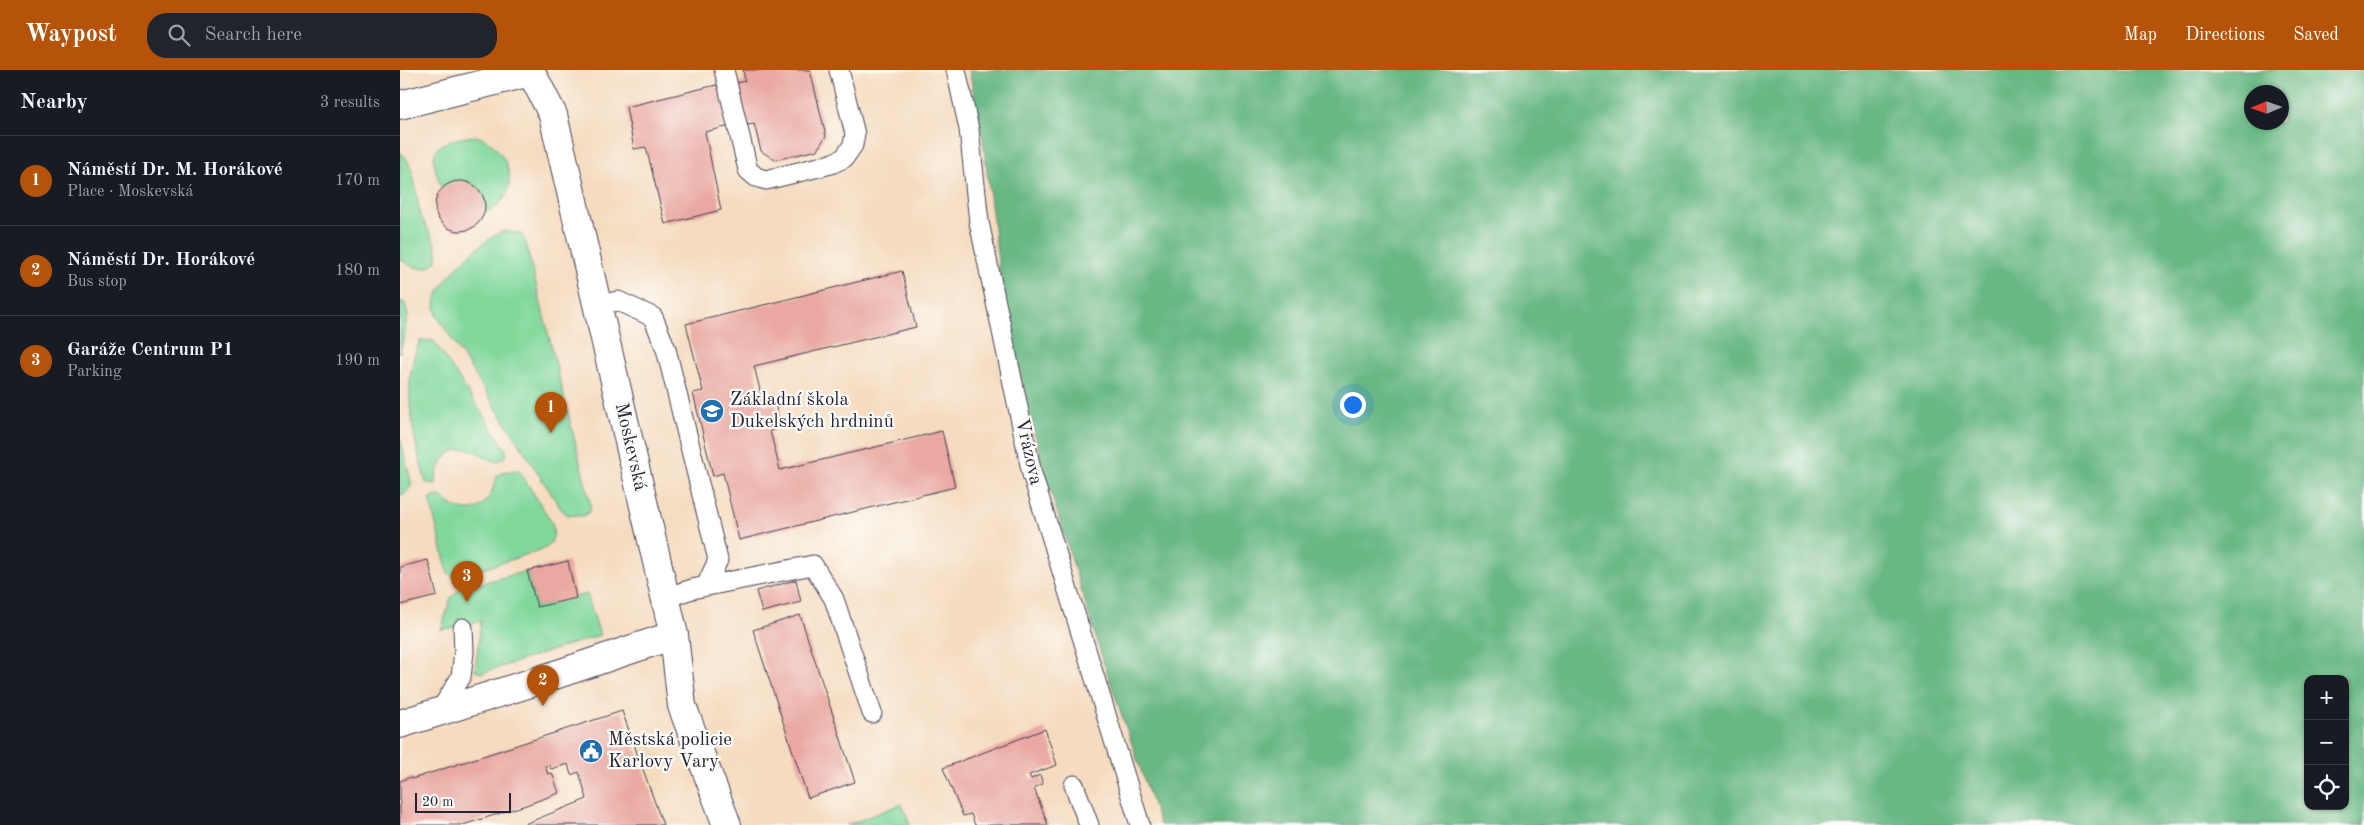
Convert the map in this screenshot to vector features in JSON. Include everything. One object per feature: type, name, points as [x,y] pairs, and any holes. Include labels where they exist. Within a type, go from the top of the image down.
[{"type":"street","points":[[400,105],[530,71]]},
{"type":"street","name":"Moskevská","points":[[530,71],[553,115],[674,634],[682,706],[727,825]]},
{"type":"street","points":[[400,724],[534,682],[674,634]]},
{"type":"lane","points":[[724,70],[748,170],[756,177],[766,180],[831,164],[844,158],[853,145],[855,134],[839,70]]},
{"type":"lane","name":"Vrázova","points":[[956,70],[969,129],[979,222],[1032,474],[1140,825]]},
{"type":"lane","points":[[597,305],[618,301],[653,317],[666,349],[718,560],[706,586]]},
{"type":"lane","points":[[665,598],[706,586],[813,565],[834,599],[872,713]]},
{"type":"lane","points":[[440,711],[461,677],[464,652],[463,628]]},
{"type":"lane","points":[[1074,785],[1089,825]]},
{"type":"green space","points":[[969,70],[2364,70],[2364,825],[1160,825],[1104,664],[1041,460],[1003,301],[983,140]]},
{"type":"green space","points":[[476,136],[493,145],[500,153],[509,172],[507,192],[502,201],[496,207],[483,214],[482,195],[478,189],[467,182],[451,184],[442,188],[434,164],[438,148],[443,144],[452,140]]},
{"type":"green space","points":[[400,152],[409,163],[420,213],[437,250],[437,257],[434,263],[424,268],[414,267],[400,259]]},
{"type":"green space","points":[[504,231],[521,234],[525,240],[591,506],[589,512],[583,516],[568,515],[561,509],[437,316],[436,299],[448,278],[476,250],[495,235]]},
{"type":"green space","points":[[400,301],[405,303],[408,315],[400,353]]},
{"type":"green space","points":[[420,341],[434,341],[505,448],[507,455],[501,460],[496,461],[468,449],[460,449],[447,456],[442,462],[436,476],[436,484],[426,483],[416,445],[410,410],[411,374],[414,357]]},
{"type":"green space","points":[[400,438],[412,485],[405,494],[400,495]]},
{"type":"green space","points":[[519,470],[552,523],[554,533],[551,543],[546,548],[465,575],[453,577],[448,573],[430,501],[432,497],[440,496],[457,508],[474,509],[480,507],[489,497],[497,475],[503,472]]},
{"type":"green space","points":[[527,571],[537,607],[587,594],[600,635],[482,673],[475,671],[481,621],[441,630],[451,598],[459,589]]},
{"type":"green space","points":[[902,804],[910,825],[847,825]]},
{"type":"building","points":[[743,70],[810,70],[826,136],[817,150],[775,160],[761,151],[754,124],[748,125],[747,122],[705,132],[721,210],[665,224],[646,147],[634,149],[626,107],[716,85],[718,87],[745,81]]},
{"type":"building","points":[[460,181],[469,183],[480,192],[485,206],[483,215],[474,226],[460,231],[451,229],[440,220],[435,206],[437,197],[446,186]]},
{"type":"building","points":[[902,271],[916,327],[754,366],[764,406],[775,403],[781,428],[770,431],[780,470],[942,431],[955,487],[739,540],[723,473],[713,476],[693,393],[703,391],[686,324]]},
{"type":"building","points":[[428,560],[437,596],[400,605],[400,567]]},
{"type":"building","points":[[568,561],[576,598],[537,607],[527,571]]},
{"type":"building","points":[[796,580],[801,602],[762,612],[756,591]]},
{"type":"building","points":[[800,615],[855,782],[808,798],[753,630]]},
{"type":"building","points":[[622,711],[663,825],[522,825],[587,799],[579,772],[571,775],[568,764],[551,769],[549,765],[545,766],[548,774],[552,773],[559,793],[526,805],[463,825],[400,825],[400,781],[411,777],[412,779]]},
{"type":"building","points":[[1045,729],[1057,765],[1029,775],[1031,779],[1040,775],[1043,784],[1034,788],[1048,825],[975,825],[971,814],[963,816],[943,768]]},
{"type":"place","name":"Základní škola Dukelských hrdninů","points":[[712,411]]},
{"type":"place","name":"Náměstí Dr. M. Horákové","points":[[551,433]]},
{"type":"place","name":"Garáže Centrum P1","points":[[467,602]]},
{"type":"place","name":"Náměstí Dr. Horákové","points":[[543,706]]},
{"type":"place","name":"Městská policie Karlovy Vary","points":[[591,751]]}]
